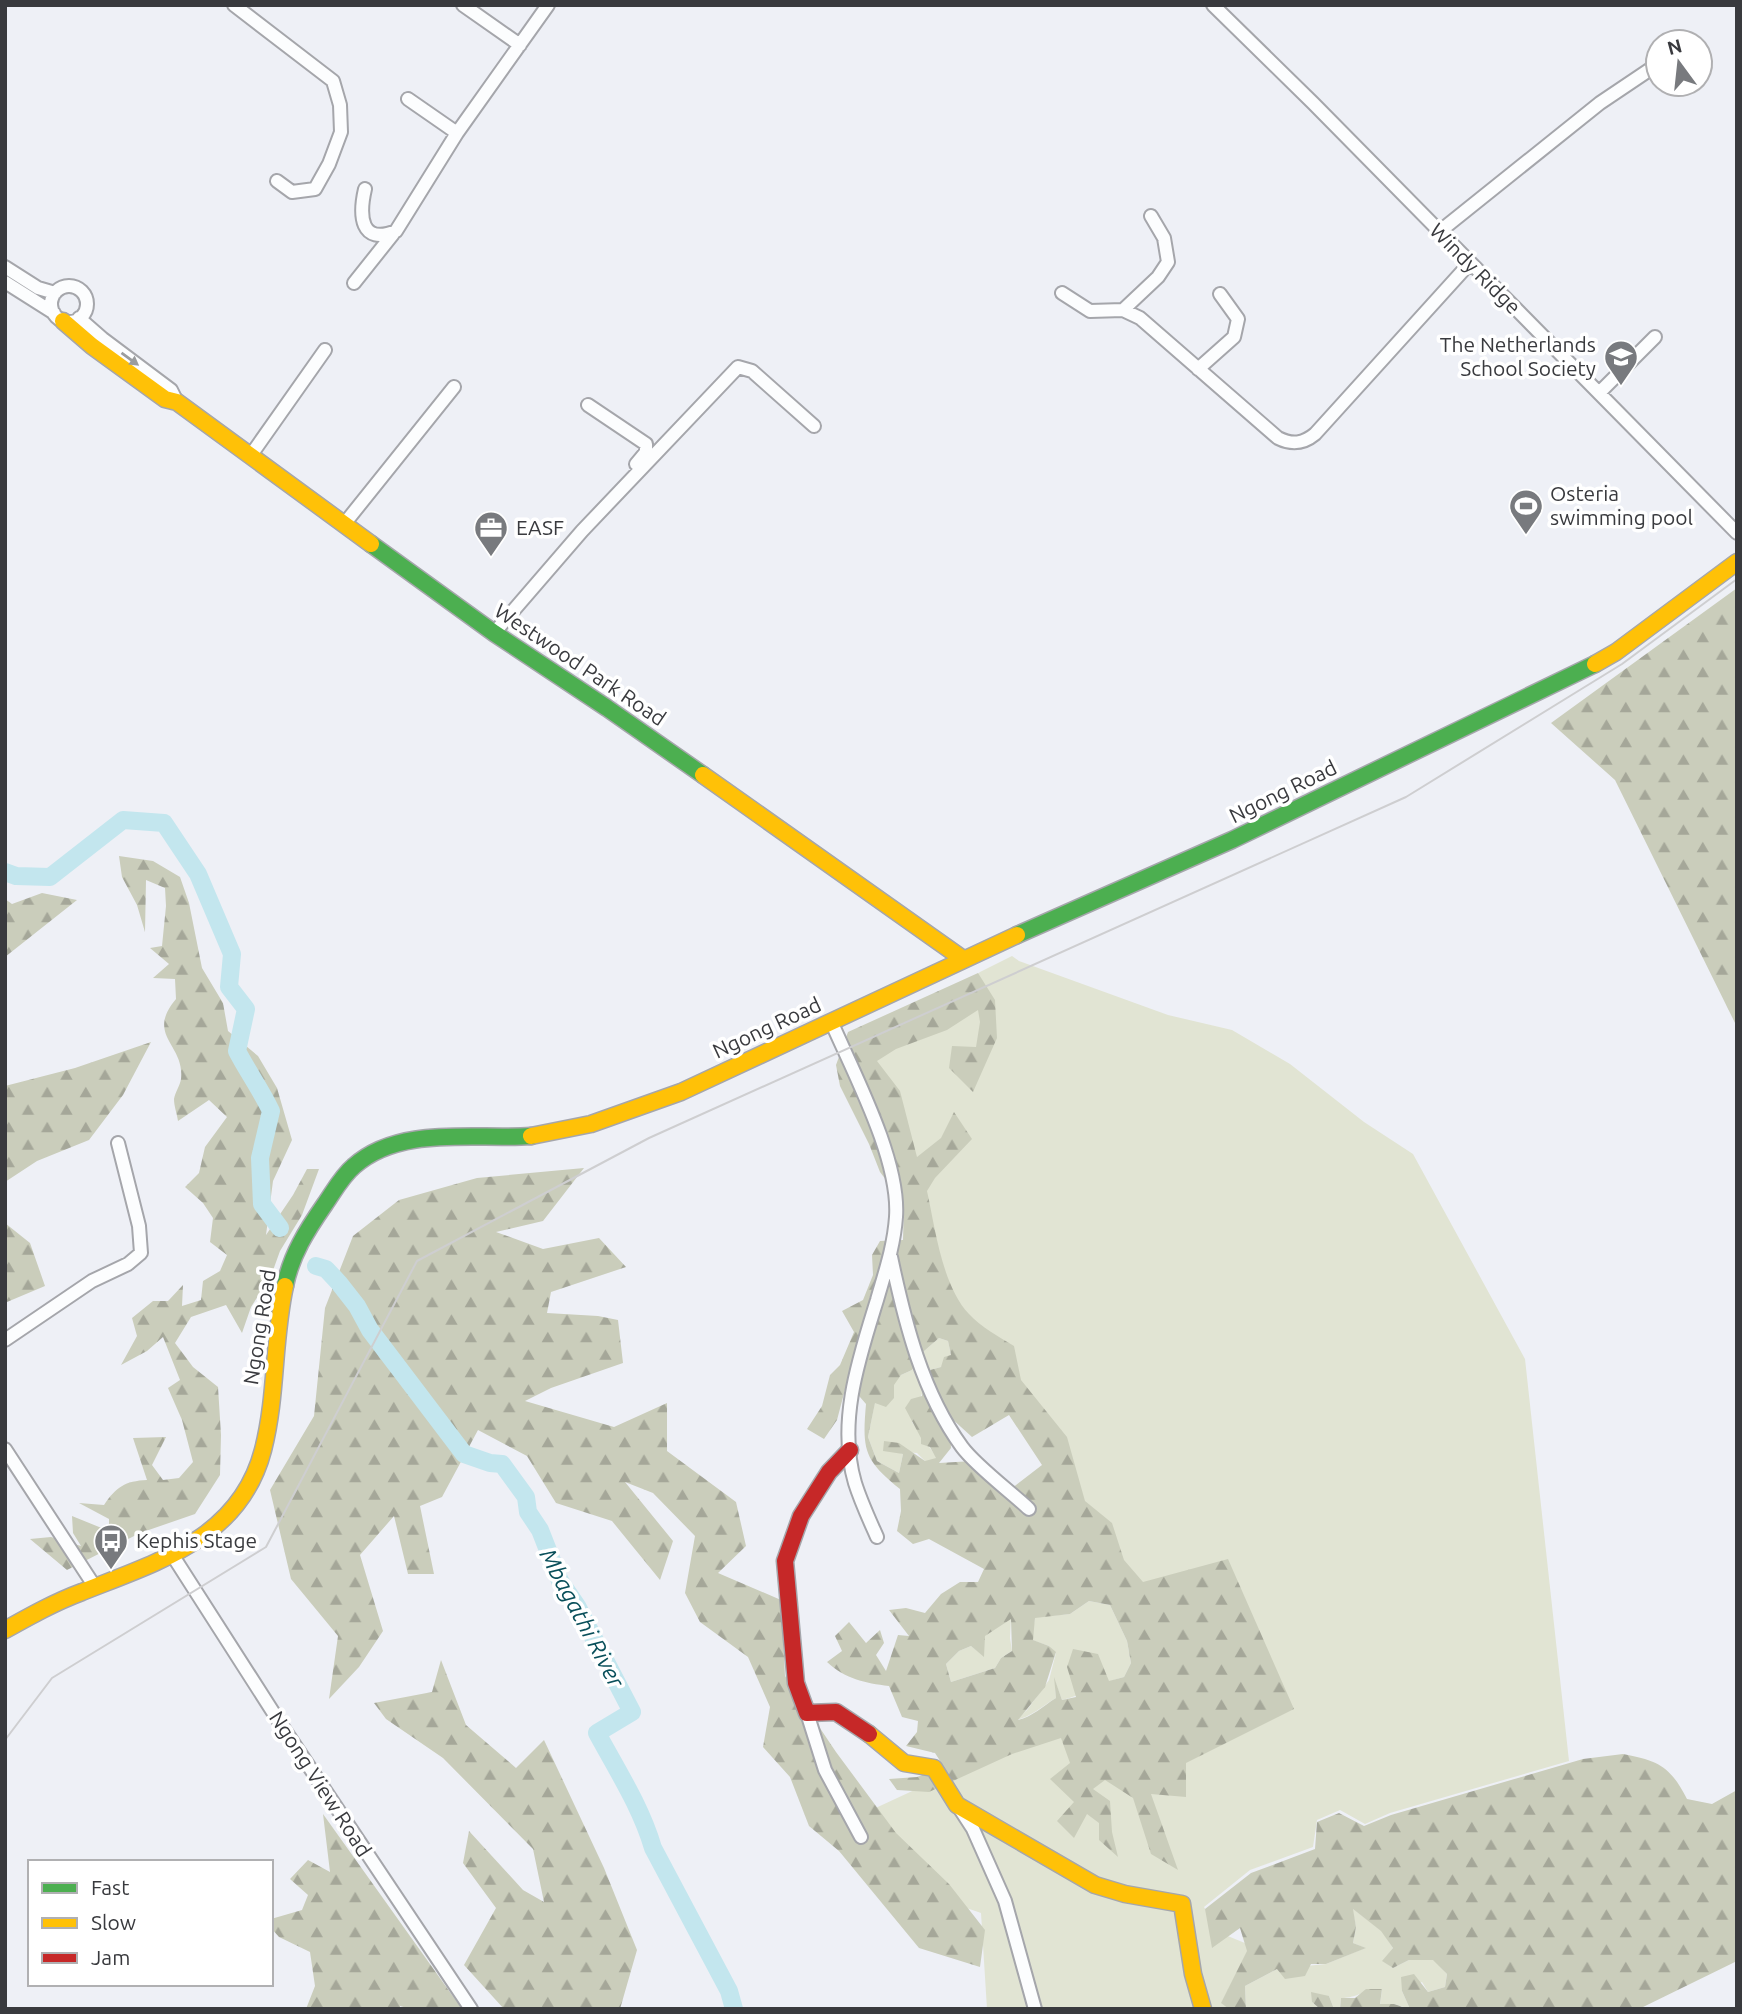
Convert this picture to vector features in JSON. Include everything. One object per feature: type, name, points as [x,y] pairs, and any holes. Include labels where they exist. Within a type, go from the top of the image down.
[{"type":"main road","name":"Westwood Park Road","points":[[65,317],[92,346],[165,399],[177,402],[491,631],[607,708],[963,958]]},
{"type":"main road","name":"Ngong Road","points":[[5,1630],[57,1602],[186,1550],[236,1505],[261,1461],[267,1433],[281,1301],[299,1240],[345,1176],[358,1163],[388,1148],[423,1139],[535,1136],[601,1120],[681,1092],[963,958],[1232,840],[1598,663],[1737,562]]},
{"type":"main road","points":[[850,1450],[830,1472],[801,1516],[785,1561],[796,1683],[807,1713],[836,1712],[882,1742],[904,1763],[934,1768],[957,1805],[1095,1885],[1125,1895],[1182,1904],[1193,1974],[1203,2009]]},
{"type":"street","points":[[234,5],[332,81],[340,106],[341,132],[329,164],[315,189],[292,192],[277,181]]},
{"type":"street","points":[[463,5],[520,45]]},
{"type":"street","points":[[354,283],[396,231],[457,133],[548,5]]},
{"type":"street","name":"Windy Ridge","points":[[1213,5],[1737,533]]},
{"type":"street","points":[[1439,232],[1600,103],[1644,73]]},
{"type":"street","points":[[408,99],[457,133]]},
{"type":"street","points":[[365,189],[360,210],[363,224],[373,234],[384,236],[396,231]]},
{"type":"street","points":[[1123,310],[1158,277],[1168,262],[1164,238],[1151,216]]},
{"type":"street","points":[[1062,293],[1090,311],[1123,310],[1140,318],[1278,438],[1295,443],[1307,441],[1315,435],[1469,264]]},
{"type":"street","points":[[5,267],[38,288],[55,293]]},
{"type":"street","points":[[5,282],[65,317]]},
{"type":"street","points":[[71,286],[84,293],[86,309],[65,317],[51,304],[55,293],[62,287],[71,286]]},
{"type":"street","points":[[1198,369],[1234,337],[1238,319],[1220,294]]},
{"type":"street","points":[[1599,393],[1655,337]]},
{"type":"street","points":[[251,456],[325,351]]},
{"type":"street","points":[[491,631],[738,367],[752,371],[814,426]]},
{"type":"street","points":[[345,523],[454,387]]},
{"type":"street","points":[[491,631],[580,522],[646,452],[646,444],[588,405]]},
{"type":"street","points":[[831,1021],[887,1154],[895,1186],[897,1216],[891,1257],[855,1377],[849,1413],[850,1450],[855,1480],[877,1537]]},
{"type":"street","points":[[5,1340],[92,1281],[128,1264],[141,1253],[139,1226],[118,1143]]},
{"type":"street","points":[[891,1257],[901,1306],[930,1393],[963,1449],[1029,1509]]},
{"type":"street","points":[[5,1449],[95,1587]]},
{"type":"street","name":"Ngong View Road","points":[[173,1556],[280,1723],[471,2009]]},
{"type":"street","points":[[807,1713],[825,1770],[860,1837]]},
{"type":"street","points":[[957,1805],[973,1829],[1005,1901],[1035,2009]]},
{"type":"green space","points":[[1737,588],[1737,1027],[1615,780],[1551,723]]},
{"type":"green space","points":[[119,856],[153,861],[180,877],[189,903],[202,968],[223,1003],[228,1031],[258,1056],[277,1088],[292,1140],[273,1181],[266,1235],[307,1169],[319,1169],[302,1215],[280,1251],[271,1276],[251,1307],[242,1333],[226,1305],[191,1317],[175,1343],[193,1367],[218,1387],[220,1475],[195,1514],[140,1533],[67,1570],[30,1539],[51,1537],[81,1546],[73,1533],[72,1516],[109,1531],[109,1519],[79,1503],[104,1505],[122,1486],[147,1480],[133,1438],[166,1437],[152,1465],[163,1480],[179,1478],[193,1462],[182,1420],[168,1388],[180,1380],[163,1337],[147,1351],[121,1365],[137,1336],[132,1318],[153,1301],[168,1301],[183,1285],[182,1306],[201,1300],[203,1281],[220,1271],[227,1255],[210,1242],[213,1218],[203,1203],[185,1187],[199,1173],[205,1147],[227,1117],[209,1100],[178,1121],[174,1099],[181,1079],[181,1067],[168,1040],[164,1022],[176,999],[175,979],[153,978],[169,964],[150,948],[162,946],[165,888],[146,880],[145,932],[137,905],[122,877]]},
{"type":"green space","points":[[42,893],[77,900],[5,957],[5,899],[12,904]]},
{"type":"green space","points":[[1012,956],[1019,961],[1168,1015],[1232,1030],[1290,1064],[1364,1122],[1413,1154],[1525,1359],[1569,1761],[1390,1813],[1365,1824],[1340,1810],[1317,1820],[1313,1847],[1250,1870],[1204,1907],[1218,1932],[1257,1948],[1237,2009],[987,2009],[981,1913],[952,1903],[867,1812],[964,1767],[1066,1727],[1163,1775],[1132,1596],[948,1317],[866,1058],[980,972]]},
{"type":"green space","points":[[978,973],[995,1000],[997,1038],[973,1092],[949,1068],[952,1046],[976,1047],[980,1022],[978,1010],[947,1030],[896,1049],[877,1061],[900,1091],[917,1157],[941,1138],[954,1112],[972,1139],[935,1178],[927,1191],[941,1256],[952,1288],[974,1319],[1014,1346],[1021,1380],[1067,1437],[1085,1501],[1112,1523],[1124,1560],[1143,1582],[1228,1559],[1294,1709],[1186,1763],[1186,1797],[1151,1794],[1178,1870],[1151,1854],[1133,1798],[1105,1780],[1093,1789],[1110,1801],[1112,1832],[1118,1857],[1099,1840],[1099,1823],[1087,1814],[1074,1838],[1057,1821],[1074,1802],[1050,1779],[1070,1763],[1061,1738],[1012,1754],[929,1792],[897,1790],[889,1779],[917,1777],[944,1767],[935,1753],[906,1746],[917,1732],[918,1721],[902,1717],[889,1686],[856,1679],[827,1662],[842,1651],[835,1636],[849,1622],[866,1643],[880,1630],[884,1643],[876,1655],[886,1671],[898,1635],[909,1636],[889,1610],[906,1608],[925,1613],[941,1594],[960,1582],[978,1582],[984,1569],[929,1539],[913,1544],[897,1531],[901,1511],[900,1489],[879,1470],[868,1453],[865,1433],[866,1404],[847,1382],[837,1420],[824,1439],[807,1429],[822,1406],[830,1375],[840,1365],[854,1332],[842,1311],[863,1300],[873,1275],[872,1255],[880,1241],[903,1240],[904,1204],[880,1172],[840,1086],[836,1065],[848,1032]],"holes":[[[939,1338],[948,1341],[951,1355],[944,1357],[941,1367],[930,1370],[923,1377],[922,1396],[911,1399],[905,1408],[921,1438],[921,1444],[930,1447],[936,1458],[925,1461],[899,1443],[884,1441],[883,1451],[903,1454],[899,1473],[877,1461],[868,1437],[875,1403],[886,1407],[894,1398],[894,1385],[901,1375],[912,1370],[923,1352]],[[1009,1415],[1042,1465],[1003,1495],[973,1461],[939,1463],[951,1448],[950,1417],[972,1437]],[[1089,1601],[1110,1605],[1127,1641],[1131,1663],[1124,1677],[1109,1681],[1098,1654],[1073,1649],[1067,1667],[1076,1697],[1062,1700],[1054,1677],[1056,1698],[1033,1714],[1018,1720],[1045,1687],[1056,1652],[1033,1640],[1035,1618],[1070,1614]],[[1011,1619],[1012,1651],[1001,1658],[995,1668],[951,1682],[946,1664],[959,1651],[971,1646],[984,1657],[985,1636]]]},
{"type":"green space","points":[[151,1042],[123,1095],[89,1140],[37,1161],[5,1182],[5,1086],[75,1068]]},
{"type":"green space","points":[[584,1168],[543,1221],[496,1232],[543,1249],[599,1238],[626,1267],[551,1292],[547,1313],[618,1320],[623,1363],[551,1388],[525,1401],[614,1427],[667,1403],[667,1451],[736,1502],[746,1546],[718,1573],[781,1600],[785,1676],[836,1752],[896,1833],[949,1884],[985,1930],[980,1967],[919,1948],[839,1851],[809,1826],[790,1777],[763,1747],[770,1707],[748,1657],[700,1622],[685,1593],[695,1536],[653,1493],[625,1482],[673,1541],[660,1580],[612,1521],[556,1503],[527,1456],[478,1430],[442,1497],[420,1506],[434,1574],[408,1574],[394,1516],[360,1555],[383,1631],[359,1667],[329,1699],[338,1636],[291,1579],[270,1490],[314,1416],[325,1308],[353,1236],[399,1200],[477,1178]]},
{"type":"green space","points":[[5,1223],[30,1243],[45,1286],[5,1305]]},
{"type":"green space","points":[[939,1338],[948,1341],[951,1355],[941,1367],[930,1370],[912,1422],[937,1458],[926,1462],[917,1453],[894,1451],[903,1454],[899,1473],[877,1461],[868,1437],[875,1402],[901,1375],[912,1370],[923,1352]]},
{"type":"green space","points":[[1089,1601],[1110,1605],[1127,1641],[1131,1663],[1124,1677],[1062,1700],[1055,1681],[1056,1698],[1032,1714],[1016,1720],[1027,1710],[1049,1680],[1056,1653],[1049,1646],[1032,1640],[1035,1617],[1070,1614]]},
{"type":"green space","points":[[1011,1618],[1012,1651],[1001,1658],[995,1668],[951,1682],[946,1664],[959,1651],[971,1646],[984,1656],[984,1636]]},
{"type":"green space","points":[[441,1660],[466,1725],[516,1768],[544,1740],[604,1868],[637,1950],[620,2009],[504,2009],[464,1965],[496,1908],[463,1863],[469,1831],[523,1890],[544,1902],[533,1849],[443,1758],[386,1719],[374,1703],[432,1692]]},
{"type":"green space","points":[[1623,1754],[1646,1759],[1662,1767],[1675,1779],[1687,1799],[1712,1804],[1737,1790],[1737,1961],[1639,2009],[1410,2009],[1402,1991],[1401,1977],[1414,1974],[1428,1992],[1445,1987],[1447,1974],[1433,1960],[1409,1960],[1393,1968],[1382,1961],[1393,1948],[1381,1931],[1353,1909],[1356,1927],[1353,1943],[1366,1948],[1326,1964],[1311,1964],[1305,1976],[1285,1979],[1277,1969],[1245,1986],[1246,2009],[1229,2009],[1221,2003],[1247,1951],[1240,1928],[1212,1948],[1205,1909],[1251,1873],[1315,1849],[1317,1822],[1339,1813],[1364,1826],[1391,1815],[1583,1759]]},
{"type":"green space","points":[[323,1814],[462,2009],[411,2009],[400,2006],[400,2009],[306,2009],[315,1986],[310,1952],[279,1937],[273,1930],[273,1918],[302,1910],[308,1895],[290,1879],[308,1860],[330,1872]]},
{"type":"green space","points":[[1352,1908],[1382,1931],[1393,1948],[1383,1961],[1393,1968],[1409,1960],[1434,1960],[1447,1974],[1445,1987],[1428,1992],[1422,1982],[1402,1991],[1410,2009],[1394,2004],[1380,2005],[1382,1989],[1341,1998],[1340,2009],[1334,2009],[1329,1996],[1312,2002],[1320,2009],[1246,2009],[1245,1986],[1277,1969],[1326,1964],[1365,1948],[1353,1943],[1356,1927]]},
{"type":"green space","points":[[1366,1989],[1382,1989],[1380,2004],[1394,2004],[1409,2009],[1340,2009],[1341,1998],[1355,1998]]},
{"type":"green space","points":[[1311,1992],[1329,1996],[1334,2009],[1320,2009],[1312,2002]]},
{"type":"waterway","points":[[5,872],[16,876],[50,877],[123,820],[164,823],[198,874],[232,954],[229,987],[246,1009],[237,1051],[271,1111],[260,1158],[262,1204],[280,1228]]},
{"type":"waterway","name":"Mbagathi River","points":[[316,1266],[326,1269],[339,1283],[357,1306],[370,1330],[464,1454],[502,1464],[526,1497],[528,1512],[540,1530],[560,1581],[577,1606],[632,1712],[597,1733],[635,1803],[653,1848],[729,1991],[734,2009]]},
{"type":"tram line","points":[[5,1740],[52,1678],[266,1547],[417,1261],[649,1138],[1406,797],[1622,664],[1737,579]]},
{"type":"traffic: fast","points":[[371,544],[494,633],[703,775]]},
{"type":"traffic: fast","points":[[1017,935],[1232,840],[1595,664]]},
{"type":"traffic: fast","points":[[285,1286],[296,1253],[318,1214],[346,1174],[373,1153],[393,1145],[439,1137],[531,1136]]},
{"type":"traffic: slow","points":[[63,321],[92,346],[165,399],[177,402],[371,544]]},
{"type":"traffic: slow","points":[[1595,664],[1616,652],[1737,562]]},
{"type":"traffic: slow","points":[[703,775],[963,959]]},
{"type":"traffic: slow","points":[[531,1136],[591,1124],[681,1092],[1017,935]]},
{"type":"traffic: slow","points":[[5,1630],[62,1600],[166,1557],[192,1543],[236,1506],[252,1480],[263,1450],[271,1409],[278,1327],[285,1286]]},
{"type":"traffic: slow","points":[[869,1734],[904,1763],[934,1768],[957,1805],[1095,1885],[1125,1894],[1182,1904],[1193,1974],[1203,2009]]},
{"type":"traffic: jam","points":[[850,1450],[829,1472],[801,1516],[785,1561],[796,1683],[807,1713],[836,1712],[869,1734]]},
{"type":"place","name":"The Netherlands School Society","points":[[1621,387]]},
{"type":"place","name":"Osteria swimming pool","points":[[1526,536]]},
{"type":"place","name":"EASF","points":[[491,558]]},
{"type":"place","name":"Kephis Stage","points":[[111,1571]]}]
